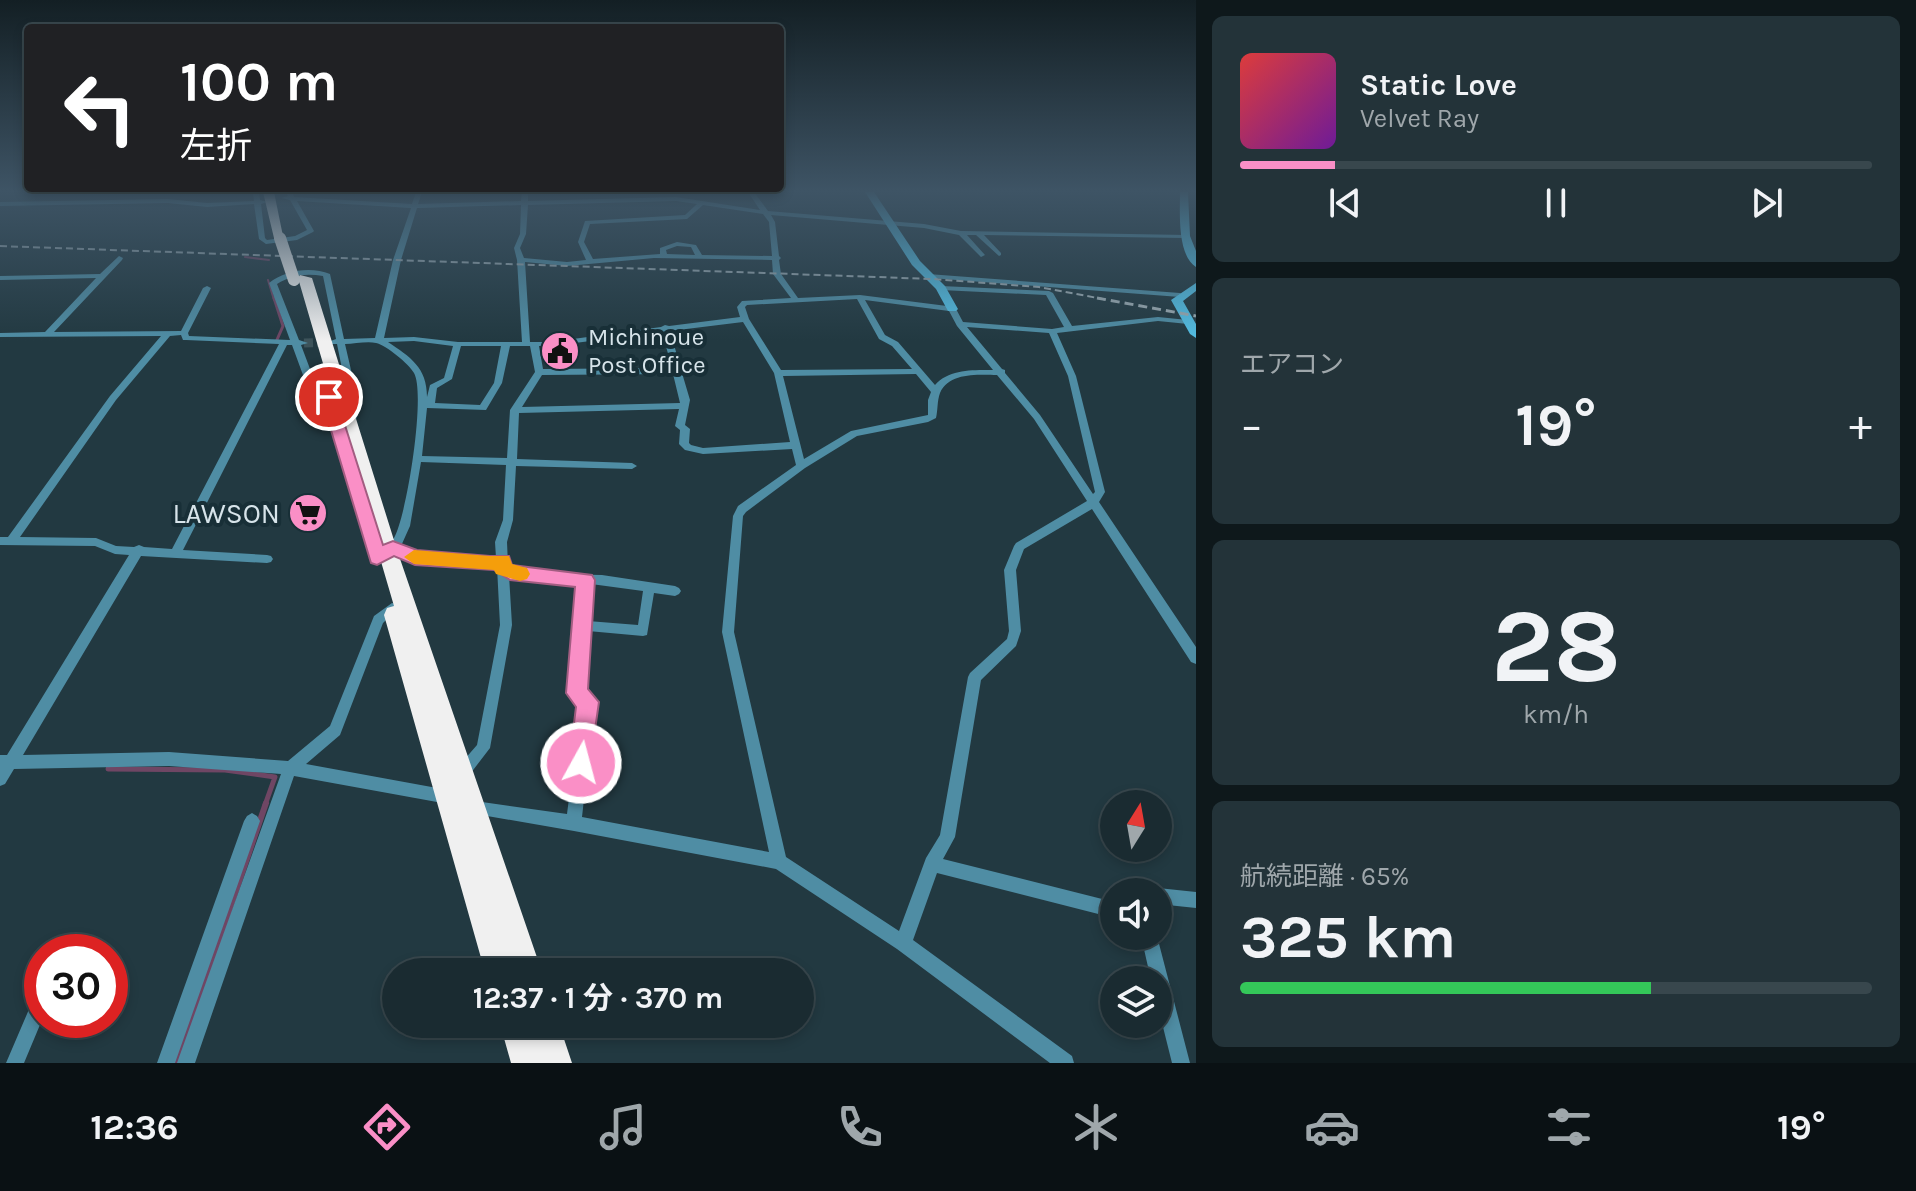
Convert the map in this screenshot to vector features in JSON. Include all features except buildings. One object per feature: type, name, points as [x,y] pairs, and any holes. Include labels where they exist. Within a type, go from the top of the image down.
[{"type":"highway","points":[[288,242],[386,553],[474,808],[522,958]]},
{"type":"highway","points":[[386,553],[392,608],[497,958]]},
{"type":"highway","points":[[520,1038],[528,1063]]},
{"type":"highway","points":[[547,1038],[555,1063]]},
{"type":"street","points":[[379,340],[403,242]]},
{"type":"street","points":[[520,242],[517,248],[530,344],[539,372]]},
{"type":"street","points":[[581,242],[590,261]]},
{"type":"street","points":[[775,242],[777,274],[795,299]]},
{"type":"street","points":[[901,242],[916,263],[941,288],[960,324],[1037,417],[1196,658]]},
{"type":"street","points":[[969,242],[981,255]]},
{"type":"street","points":[[987,242],[999,254]]},
{"type":"street","points":[[1187,242],[1196,264]]},
{"type":"street","points":[[521,260],[567,264],[665,257],[777,258]]},
{"type":"street","points":[[48,334],[119,258]]},
{"type":"street","points":[[313,271],[326,274],[336,342],[355,409],[344,424],[323,416],[300,344],[273,283],[281,277],[313,271]]},
{"type":"street","points":[[0,278],[103,276]]},
{"type":"street","points":[[931,276],[1180,295]]},
{"type":"street","points":[[1196,286],[1177,300],[1196,334]]},
{"type":"street","points":[[184,333],[207,288]]},
{"type":"street","points":[[941,288],[1045,291],[1069,329]]},
{"type":"street","points":[[860,297],[882,337],[895,344],[915,372],[934,390]]},
{"type":"street","points":[[801,466],[778,373],[741,307],[745,303],[860,297],[952,309]]},
{"type":"street","points":[[336,342],[414,339],[458,344],[569,342],[665,327],[745,319]]},
{"type":"street","points":[[960,324],[1052,331],[1158,319],[1188,322]]},
{"type":"street","points":[[665,327],[685,400],[680,426],[685,429],[684,444],[688,448],[703,451],[797,445]]},
{"type":"street","points":[[903,943],[932,864],[947,837],[975,677],[1012,642],[1015,631],[1010,570],[1014,556],[1020,546],[1093,503],[1100,492],[1072,376],[1052,331]]},
{"type":"street","points":[[0,335],[184,333]]},
{"type":"street","points":[[184,333],[186,338],[300,344]]},
{"type":"street","points":[[6,541],[113,398],[167,334]]},
{"type":"street","points":[[379,340],[415,366],[424,387],[418,431],[419,459],[402,535],[386,553]]},
{"type":"street","points":[[458,344],[448,379],[433,387],[430,406],[483,408],[498,383],[506,344]]},
{"type":"street","points":[[176,552],[283,345]]},
{"type":"street","points":[[539,372],[679,371]]},
{"type":"street","points":[[462,774],[483,748],[506,625],[501,542],[508,520],[515,410],[539,372]]},
{"type":"street","points":[[778,373],[915,372]]},
{"type":"street","points":[[779,862],[728,632],[738,516],[742,509],[801,466],[854,433],[933,416],[934,390],[939,383],[955,376],[1002,372]]},
{"type":"street","points":[[515,410],[682,406]]},
{"type":"street","points":[[419,459],[632,466]]},
{"type":"street","points":[[6,541],[96,542],[115,550],[139,549],[267,559]]},
{"type":"street","points":[[0,779],[5,762],[139,549]]},
{"type":"street","points":[[386,553],[503,565],[553,579],[675,591]]},
{"type":"street","points":[[574,823],[588,702],[577,693],[585,580]]},
{"type":"street","points":[[580,625],[643,631],[649,588]]},
{"type":"street","points":[[166,1063],[191,1020],[254,831],[290,768],[335,730],[378,620],[392,608]]},
{"type":"street","points":[[5,762],[169,759],[290,768],[450,798],[474,808],[574,823],[779,862],[903,943],[1065,1063]]},
{"type":"street","points":[[932,864],[1100,906]]},
{"type":"street","points":[[1172,897],[1196,900]]},
{"type":"street","points":[[1153,950],[1181,1063]]},
{"type":"street","points":[[186,1063],[191,1020]]},
{"type":"street","points":[[15,1063],[26,1038]]},
{"type":"waterway","points":[[245,257],[269,260]]},
{"type":"waterway","points":[[268,280],[274,300]]},
{"type":"waterway","points":[[274,298],[283,326],[276,342]]},
{"type":"waterway","points":[[108,769],[225,770],[275,777],[265,805]]},
{"type":"waterway","points":[[177,1063],[266,803]]},
{"type":"tunnel","points":[[304,343],[331,342]]},
{"type":"railway","points":[[0,246],[933,279],[1039,287],[1108,300]]},
{"type":"railway","points":[[1097,298],[1108,300]]},
{"type":"railway","points":[[1108,300],[1196,316]]},
{"type":"slow traffic","points":[[414,557],[490,564],[502,561],[503,569],[520,574]]},
{"type":"place","name":"Michinoue Post Office","points":[[560,351]]},
{"type":"place","name":"LAWSON","points":[[308,513]]},
{"type":"route","points":[[329,397],[377,557],[393,548],[415,557],[490,564],[502,561],[503,569],[510,572],[585,580],[577,693],[588,702],[581,763]]}]
